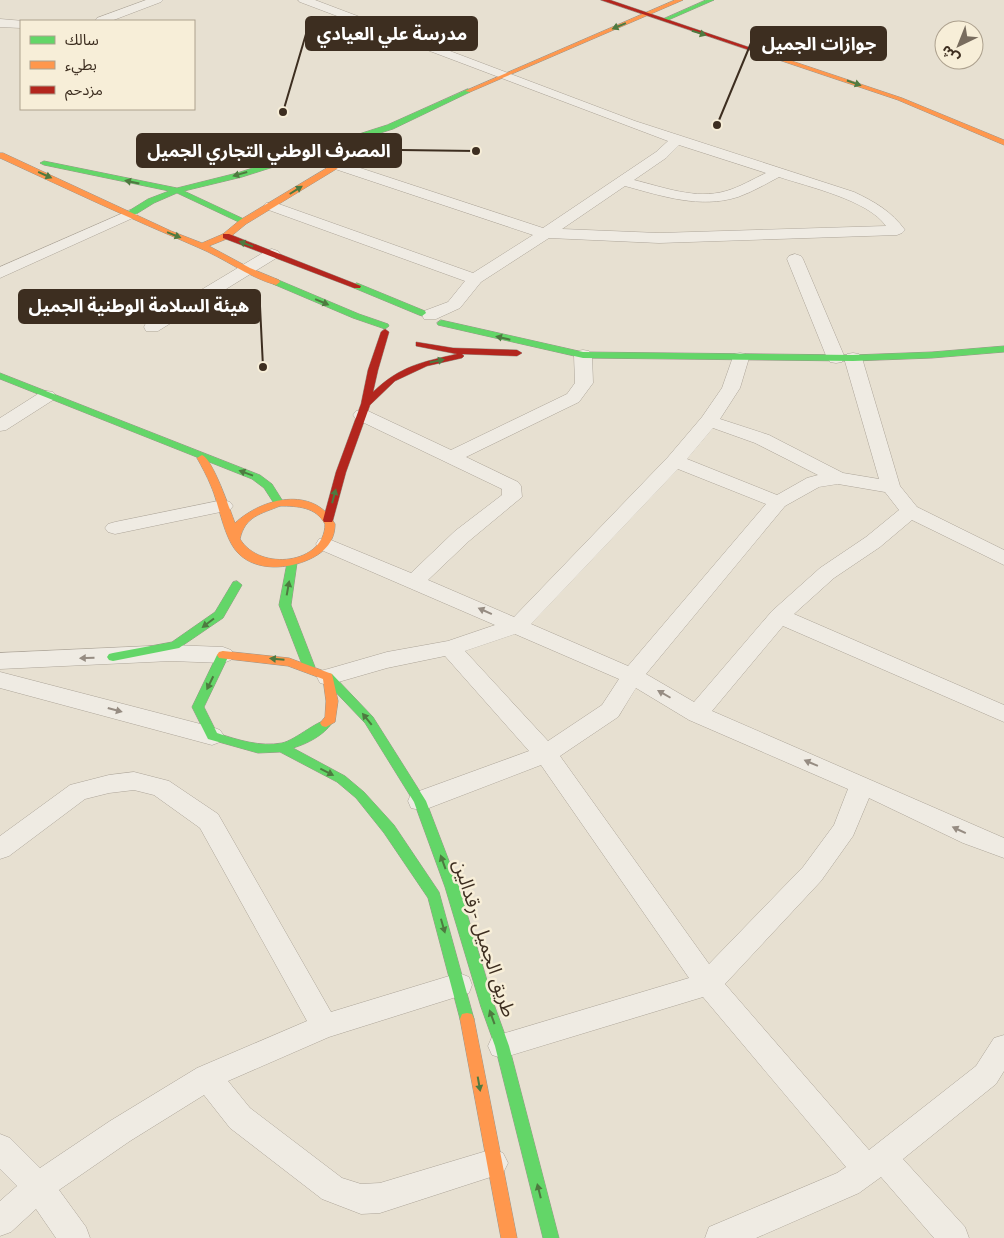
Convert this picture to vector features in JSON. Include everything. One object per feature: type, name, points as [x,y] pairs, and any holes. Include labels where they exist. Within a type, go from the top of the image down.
[{"type":"street","points":[[104,20],[157,0]]},
{"type":"street","points":[[304,0],[446,53],[501,76],[677,140],[779,172],[865,202],[889,219],[897,230],[659,238],[542,233],[337,164]]},
{"type":"street","points":[[604,0],[662,21],[900,99],[1004,143]]},
{"type":"street","points":[[636,0],[901,89],[1004,132]]},
{"type":"street","points":[[0,273],[130,214],[151,201],[177,190],[239,175],[390,127],[501,76],[680,0]]},
{"type":"street","points":[[644,28],[711,0]]},
{"type":"street","points":[[0,22],[20,24]]},
{"type":"street","points":[[202,246],[226,236],[243,222],[337,164],[385,138],[618,40]]},
{"type":"street","points":[[328,520],[341,472],[364,409],[385,329],[394,317],[402,314],[431,317],[454,304],[475,278],[509,258],[542,233],[661,155],[677,140]]},
{"type":"street","points":[[0,154],[177,190],[243,222]]},
{"type":"street","points":[[0,154],[168,233],[202,246],[247,270],[385,329],[394,340]]},
{"type":"street","points":[[621,181],[688,197],[709,198],[726,195],[779,172]]},
{"type":"street","points":[[271,206],[475,278]]},
{"type":"street","points":[[226,236],[431,317],[575,354]]},
{"type":"street","points":[[152,327],[272,254]]},
{"type":"street","points":[[795,258],[844,358],[876,431],[891,487],[910,511],[1004,558]]},
{"type":"street","points":[[356,316],[364,330]]},
{"type":"street","points":[[431,317],[443,329],[439,336],[431,341],[414,346],[454,351],[498,353],[740,358],[844,358],[932,355],[1004,349]]},
{"type":"street","points":[[370,345],[376,361]]},
{"type":"street","points":[[392,379],[424,364],[458,356],[498,353]]},
{"type":"street","points":[[452,457],[574,398],[584,383],[575,354]]},
{"type":"street","points":[[0,661],[113,658],[224,650],[285,660],[319,672],[450,648],[517,626],[675,461],[710,421],[731,388],[740,358]]},
{"type":"street","points":[[364,409],[392,379],[401,360]]},
{"type":"street","points":[[0,376],[202,458],[256,477],[268,486],[281,503],[310,506],[321,512],[328,520],[331,532],[326,544],[318,552],[292,563],[243,563]]},
{"type":"street","points":[[0,426],[47,396]]},
{"type":"street","points":[[364,409],[452,457],[511,486],[512,497],[462,536],[415,581]]},
{"type":"street","points":[[710,421],[762,439],[838,478],[891,487]]},
{"type":"street","points":[[202,458],[223,506],[243,563],[230,620]]},
{"type":"street","points":[[675,461],[778,502]]},
{"type":"street","points":[[325,480],[341,472]]},
{"type":"street","points":[[420,801],[546,754],[610,711],[632,676],[778,502],[814,482],[838,478]]},
{"type":"street","points":[[234,536],[238,525],[248,514],[262,507],[281,503],[301,493]]},
{"type":"street","points":[[115,528],[223,506]]},
{"type":"street","points":[[697,714],[779,616],[827,573],[873,542],[910,511]]},
{"type":"street","points":[[326,544],[632,676],[697,714],[862,785],[972,836],[1004,848]]},
{"type":"street","points":[[0,680],[244,746],[284,749],[311,736],[331,719],[332,701],[285,605],[292,563]]},
{"type":"street","points":[[113,658],[174,645],[219,615],[238,585]]},
{"type":"street","points":[[779,616],[1004,714]]},
{"type":"street","points":[[450,648],[546,754],[708,984],[875,1164],[954,1238]]},
{"type":"street","points":[[212,736],[198,706],[224,650]]},
{"type":"street","name":"طريق الجميل -رقدالين","points":[[319,672],[369,720],[420,801],[452,887],[488,1007],[502,1046],[551,1238]]},
{"type":"street","name":"طريق الجميل -رقدالين","points":[[284,749],[341,779],[360,795],[389,829],[434,896],[469,1026],[509,1238]]},
{"type":"street","points":[[0,849],[78,792],[109,784],[134,781],[161,787],[209,821],[324,1026]]},
{"type":"street","points":[[502,1046],[708,984],[812,874],[844,829],[862,785]]},
{"type":"street","points":[[0,1221],[38,1187],[120,1131],[207,1077],[324,1026],[459,985]]},
{"type":"street","points":[[720,1238],[848,1183],[875,1164],[986,1075],[1004,1047]]},
{"type":"street","points":[[207,1077],[240,1118],[333,1189],[361,1199],[380,1198],[494,1163]]},
{"type":"street","points":[[0,1148],[38,1187],[75,1238]]},
{"type":"traffic: fast","points":[[664,20],[711,0]]},
{"type":"traffic: fast","points":[[130,214],[151,201],[177,190],[239,175],[390,127],[468,91]]},
{"type":"traffic: fast","points":[[44,163],[177,190],[243,222]]},
{"type":"traffic: fast","points":[[276,282],[356,316],[385,326]]},
{"type":"traffic: fast","points":[[357,286],[422,313]]},
{"type":"traffic: fast","points":[[441,323],[583,355],[853,358],[932,355],[1004,349]]},
{"type":"traffic: fast","points":[[0,376],[256,477],[268,486],[279,503]]},
{"type":"traffic: fast","points":[[292,563],[285,605],[309,667]]},
{"type":"traffic: fast","points":[[113,657],[175,645],[219,615],[237,585]]},
{"type":"traffic: fast","points":[[223,655],[198,707],[212,736],[244,746],[272,749],[298,742],[326,723]]},
{"type":"traffic: fast","points":[[328,677],[369,720],[420,801],[452,887],[488,1007],[502,1046],[551,1238]]},
{"type":"traffic: fast","points":[[284,749],[341,779],[360,795],[389,829],[434,896],[467,1019]]},
{"type":"traffic: slow","points":[[468,91],[680,0]]},
{"type":"traffic: slow","points":[[757,51],[900,99],[1004,143]]},
{"type":"traffic: slow","points":[[202,246],[226,236],[243,222],[370,146]]},
{"type":"traffic: slow","points":[[0,155],[168,233],[202,246],[247,270],[276,282]]},
{"type":"traffic: slow","points":[[202,458],[216,486],[234,536]]},
{"type":"traffic: slow","points":[[279,503],[301,504],[315,508],[326,517],[330,524],[330,529],[324,544],[314,553],[294,562],[273,564],[255,559],[242,550],[235,539],[238,526],[251,514],[279,503]]},
{"type":"traffic: slow","points":[[223,655],[289,662],[328,677],[332,701],[331,719],[326,723]]},
{"type":"traffic: slow","points":[[467,1019],[509,1238]]},
{"type":"traffic: jam","points":[[604,0],[757,51]]},
{"type":"traffic: jam","points":[[226,236],[357,286]]},
{"type":"traffic: jam","points":[[328,520],[341,472],[366,404],[373,370],[385,332]]},
{"type":"traffic: jam","points":[[419,344],[453,351],[517,353]]},
{"type":"traffic: jam","points":[[366,404],[392,379],[424,364],[459,356]]},
{"type":"place","name":"مدرسة علي العيادي","points":[[283,112]]},
{"type":"place","name":"جوازات الجميل","points":[[717,125]]},
{"type":"place","name":"المصرف الوطني التجاري الجميل","points":[[476,151]]},
{"type":"place","name":"هيئة السلامة الوطنية الجميل","points":[[263,367]]}]
